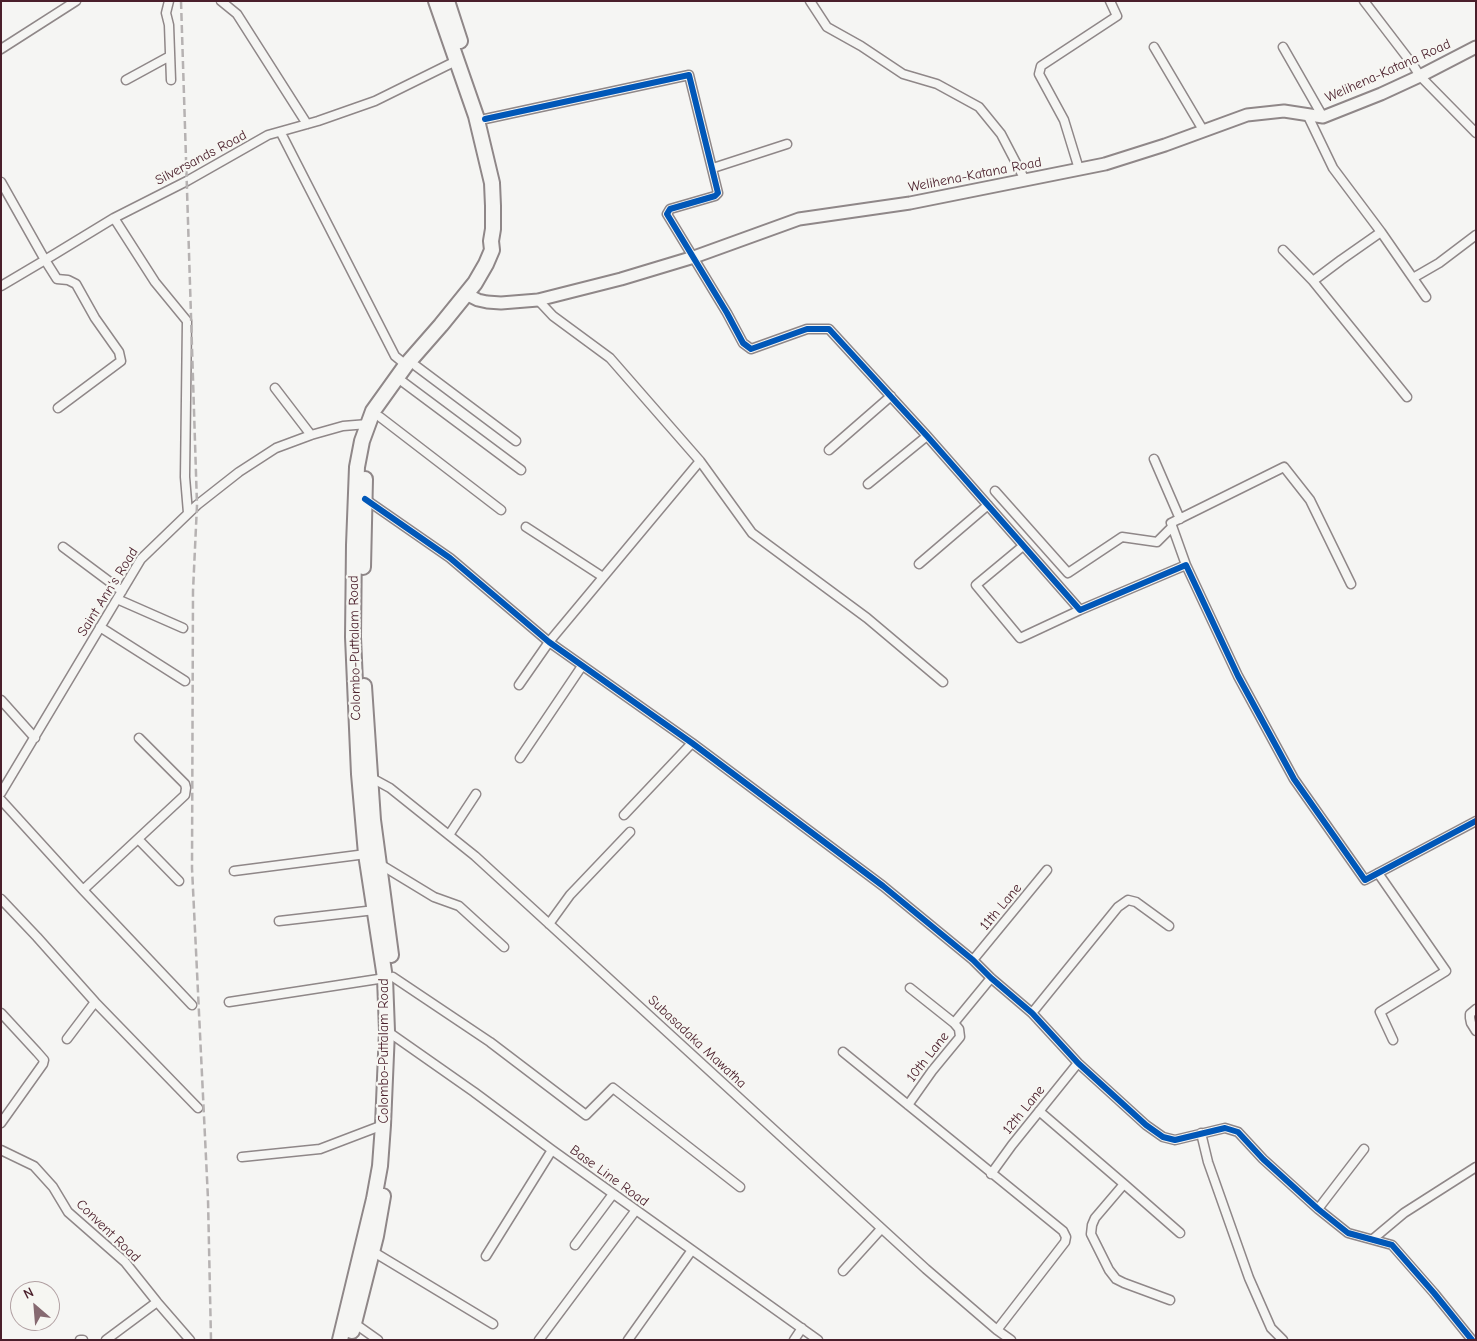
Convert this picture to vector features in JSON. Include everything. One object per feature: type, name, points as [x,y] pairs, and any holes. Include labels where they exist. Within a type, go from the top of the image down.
[{"type":"highway","name":"Colombo-Puttalam Road","points":[[436,1],[476,116],[492,183],[492,250],[490,258],[468,295]]},
{"type":"highway","name":"Colombo-Puttalam Road","points":[[364,776],[363,628],[365,499],[370,444],[378,404],[487,274],[496,255],[501,233],[502,214],[494,154],[447,1]]},
{"type":"highway","name":"Colombo-Puttalam Road","points":[[389,977],[375,910],[364,776],[354,637],[355,519],[357,467],[362,441],[403,382],[411,365]]},
{"type":"highway","name":"Colombo-Puttalam Road","points":[[349,1340],[372,1251],[389,1167],[391,1137],[390,939],[371,859]]},
{"type":"highway","name":"Colombo-Puttalam Road","points":[[340,1340],[374,1199],[380,1166],[391,1033]]},
{"type":"main road","name":"Welihena-Katana Road","points":[[468,295],[487,302],[501,303],[538,300],[621,279],[694,257],[798,219],[910,203],[1114,162],[1247,115],[1284,111],[1323,117],[1381,94],[1476,47]]},
{"type":"street","points":[[1,49],[76,1]]},
{"type":"street","points":[[169,1],[166,13],[169,25],[171,80]]},
{"type":"street","points":[[222,1],[237,14],[307,124]]},
{"type":"street","points":[[810,1],[827,27],[861,46],[903,74],[938,84],[978,107],[1001,134],[1025,180]]},
{"type":"street","points":[[1078,170],[1064,120],[1039,74],[1041,66],[1117,16],[1110,1]]},
{"type":"street","points":[[1364,1],[1420,76],[1476,133]]},
{"type":"street","points":[[1154,47],[1203,130]]},
{"type":"street","points":[[1283,47],[1323,117]]},
{"type":"street","points":[[126,80],[170,56]]},
{"type":"street","name":"Silversands Road","points":[[1,286],[114,218],[187,181],[268,136],[375,101],[458,60]]},
{"type":"street","points":[[485,120],[690,75],[718,193],[715,196],[670,209],[667,214],[743,343],[751,349],[807,329],[829,329],[927,436],[1080,610]]},
{"type":"street","points":[[1307,114],[1333,168],[1381,232],[1426,297]]},
{"type":"street","points":[[280,133],[395,356],[411,365],[516,441]]},
{"type":"street","points":[[712,168],[788,144]]},
{"type":"street","points":[[1,182],[57,278],[76,284],[95,318],[119,352],[121,361],[58,408]]},
{"type":"street","points":[[114,218],[155,282],[187,321],[186,477],[188,513]]},
{"type":"street","points":[[1313,282],[1381,232]]},
{"type":"street","points":[[1413,278],[1439,263],[1476,236]]},
{"type":"street","points":[[1283,250],[1313,282],[1407,397]]},
{"type":"street","points":[[538,300],[553,316],[610,358],[700,461],[752,533],[867,618],[943,682]]},
{"type":"street","points":[[403,382],[521,470]]},
{"type":"street","points":[[275,388],[310,435]]},
{"type":"street","points":[[829,450],[891,396]]},
{"type":"street","points":[[375,422],[501,510]]},
{"type":"street","name":"Saint Ann's Road","points":[[1,793],[141,559],[188,513],[239,472],[276,448],[310,435],[343,426],[375,422]]},
{"type":"street","points":[[868,484],[927,436]]},
{"type":"street","points":[[1154,459],[1180,519]]},
{"type":"street","points":[[518,685],[549,642],[700,461]]},
{"type":"street","points":[[1351,584],[1310,500],[1284,468],[1171,523],[1186,565],[1238,676],[1294,780],[1366,880],[1476,821]]},
{"type":"street","points":[[995,491],[1068,573],[1122,536],[1157,542],[1172,527]]},
{"type":"street","points":[[365,499],[450,558],[549,642],[692,743],[883,886],[973,960],[1032,1013],[1078,1063],[1146,1125],[1163,1137],[1175,1140],[1225,1128],[1238,1132],[1263,1159],[1318,1209],[1348,1233],[1392,1245],[1472,1340]]},
{"type":"street","points":[[919,564],[988,505]]},
{"type":"street","points":[[526,527],[603,578]]},
{"type":"street","points":[[1023,546],[976,585],[1020,638],[1186,565]]},
{"type":"street","points":[[63,547],[119,595],[183,628]]},
{"type":"street","points":[[100,628],[185,681]]},
{"type":"street","points":[[520,758],[582,666]]},
{"type":"street","points":[[1,700],[35,738]]},
{"type":"street","points":[[83,890],[183,798],[186,788],[185,784],[139,738]]},
{"type":"street","points":[[624,815],[692,743]]},
{"type":"street","name":"Subasadaka Mawatha","points":[[364,776],[390,788],[475,856],[881,1229],[1011,1340]]},
{"type":"street","points":[[449,835],[476,794]]},
{"type":"street","points":[[1,800],[192,1005]]},
{"type":"street","points":[[549,924],[570,896],[630,832]]},
{"type":"street","points":[[138,839],[180,881]]},
{"type":"street","points":[[234,871],[371,859],[434,897],[460,906],[504,947]]},
{"type":"street","name":"11th Lane","points":[[973,960],[1047,870]]},
{"type":"street","points":[[1378,873],[1446,971],[1380,1012],[1393,1040]]},
{"type":"street","points":[[1,900],[95,1002],[198,1108]]},
{"type":"street","points":[[1032,1013],[1118,907],[1128,900],[1136,902],[1169,926]]},
{"type":"street","points":[[278,921],[375,910]]},
{"type":"street","points":[[229,1002],[389,977],[490,1042],[586,1115],[613,1088],[740,1187]]},
{"type":"street","name":"10th Lane","points":[[908,1105],[932,1071],[960,1037],[959,1029],[954,1023],[991,978]]},
{"type":"street","points":[[910,988],[954,1023]]},
{"type":"street","points":[[67,1039],[95,1002]]},
{"type":"street","points":[[1476,1009],[1470,1014],[1471,1023],[1476,1031]]},
{"type":"street","points":[[1,1013],[44,1060],[1,1123]]},
{"type":"street","name":"Base Line Road","points":[[391,1033],[818,1340]]},
{"type":"street","points":[[843,1052],[1063,1231],[1066,1237],[1065,1242],[997,1330]]},
{"type":"street","name":"12th Lane","points":[[991,1174],[1078,1063]]},
{"type":"street","points":[[1040,1112],[1180,1233]]},
{"type":"street","points":[[242,1157],[320,1149],[384,1125]]},
{"type":"street","points":[[1201,1133],[1208,1162],[1249,1278],[1271,1328],[1283,1340]]},
{"type":"street","points":[[1318,1209],[1364,1149]]},
{"type":"street","points":[[486,1256],[552,1150]]},
{"type":"street","name":"Convent Road","points":[[2,1152],[34,1166],[53,1187],[68,1212],[125,1262],[190,1340]]},
{"type":"street","points":[[1373,1239],[1404,1213],[1476,1166]]},
{"type":"street","points":[[1124,1184],[1095,1218],[1091,1234],[1109,1270],[1116,1279],[1170,1300]]},
{"type":"street","points":[[575,1245],[613,1194]]},
{"type":"street","points":[[539,1340],[636,1210]]},
{"type":"street","points":[[843,1271],[881,1229]]},
{"type":"street","points":[[628,1340],[692,1250]]},
{"type":"street","points":[[372,1251],[493,1324]]},
{"type":"street","points":[[106,1340],[157,1302]]},
{"type":"street","points":[[354,1323],[378,1340]]},
{"type":"street","points":[[794,1340],[802,1328]]},
{"type":"railway","points":[[181,1],[197,505],[193,591],[192,868],[208,1199],[211,1340]]},
{"type":"cycle path","points":[[485,119],[689,75],[718,193],[715,196],[670,209],[667,214],[743,343],[751,349],[807,329],[829,329],[927,436],[1080,610],[1186,565],[1238,676],[1294,779],[1365,880],[1476,821]]},
{"type":"cycle path","points":[[365,499],[450,558],[549,642],[692,743],[883,886],[973,960],[1032,1013],[1078,1063],[1146,1125],[1163,1137],[1175,1140],[1225,1128],[1238,1132],[1263,1159],[1318,1209],[1348,1233],[1392,1245],[1472,1340]]}]
